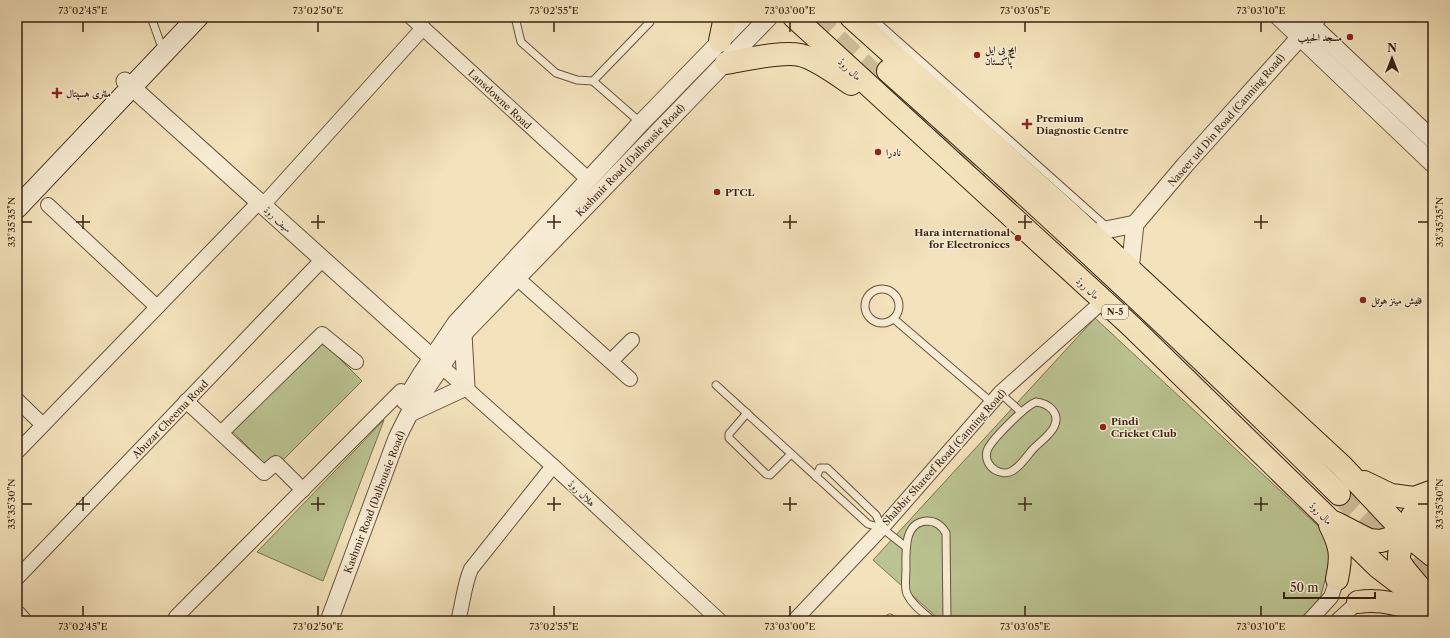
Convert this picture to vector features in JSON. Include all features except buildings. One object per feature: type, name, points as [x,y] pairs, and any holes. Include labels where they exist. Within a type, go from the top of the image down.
[{"type":"main road","points":[[17,208],[129,84],[160,42],[184,17]]},
{"type":"main road","points":[[17,193],[198,17]]},
{"type":"main road","points":[[720,41],[725,17]]},
{"type":"main road","name":"مال روڈ","points":[[794,17],[902,118],[1136,331],[1327,519],[1378,567],[1433,609]]},
{"type":"main road","points":[[851,17],[1100,231],[1130,270],[1342,466],[1406,534],[1433,556]]},
{"type":"main road","points":[[726,63],[769,55],[800,54],[834,71],[870,99],[902,118]]},
{"type":"main road","name":"N-5","points":[[888,71],[1031,198],[1266,421],[1339,494]]},
{"type":"main road","points":[[1342,466],[1368,485],[1391,495],[1414,498],[1433,491]]},
{"type":"main road","points":[[1433,494],[1414,512],[1399,554],[1399,560],[1433,603]]},
{"type":"main road","points":[[1327,519],[1369,540],[1381,541],[1428,526],[1433,521]]},
{"type":"main road","points":[[1327,519],[1338,541],[1342,555],[1337,579]]},
{"type":"main road","points":[[1358,602],[1371,600],[1386,601],[1433,617]]},
{"type":"street","name":"Lansdowne Road","points":[[411,17],[589,180]]},
{"type":"street","name":"Kashmir Road (Dalhousie Road)","points":[[320,621],[377,464],[400,410],[456,333],[589,180],[641,123],[744,17]]},
{"type":"street","name":"Kashmir Road (Dalhousie Road)","points":[[456,333],[516,277],[726,63],[769,17]]},
{"type":"street","points":[[1279,17],[1308,24],[1433,140]]},
{"type":"street","points":[[1308,24],[1433,164]]},
{"type":"street","name":"Naseer ud Din Road (Canning Road)","points":[[1135,224],[1308,24]]},
{"type":"street","points":[[17,452],[261,204],[423,28]]},
{"type":"street","name":"سیف روڈ","points":[[129,84],[436,362]]},
{"type":"street","points":[[48,205],[158,307]]},
{"type":"street","points":[[1100,231],[1135,224],[1130,270]]},
{"type":"street","name":"Abuzar Cheema Road","points":[[17,578],[322,259]]},
{"type":"street","points":[[516,277],[611,360],[630,379]]},
{"type":"street","name":"Shabbir Shareef Road (Canning Road)","points":[[794,621],[882,528],[996,397],[1103,301]]},
{"type":"street","points":[[407,335],[425,338],[456,333],[466,388],[409,414]]},
{"type":"street","points":[[221,433],[322,334],[356,362]]},
{"type":"street","points":[[611,360],[632,340]]},
{"type":"street","name":"Kashmir Road (Dalhousie Road)","points":[[329,621],[393,447],[436,362]]},
{"type":"street","name":"ہلال روڈ","points":[[436,362],[553,466],[720,621]]},
{"type":"street","points":[[176,618],[400,391]]},
{"type":"street","points":[[17,400],[43,425]]},
{"type":"street","points":[[186,401],[264,473],[276,463],[303,490]]},
{"type":"street","points":[[458,621],[464,600],[465,582],[471,569],[553,466]]},
{"type":"street","points":[[1309,621],[1331,597],[1337,579]]},
{"type":"street","points":[[1337,621],[1358,602]]},
{"type":"street","points":[[17,614],[22,621]]},
{"type":"lane","points":[[151,17],[160,42]]},
{"type":"lane","points":[[515,17],[521,42],[556,72],[577,80],[593,81],[641,123]]},
{"type":"lane","points":[[871,17],[1100,231]]},
{"type":"lane","points":[[593,81],[650,22]]},
{"type":"lane","points":[[879,289],[886,289],[893,293],[898,298],[899,305],[898,313],[894,319],[888,323],[881,324],[874,322],[868,317],[865,311],[867,297],[872,292],[879,289]]},
{"type":"lane","points":[[894,319],[996,397],[1021,412]]},
{"type":"lane","points":[[716,385],[868,524],[882,528],[906,547]]},
{"type":"lane","points":[[1036,402],[1044,403],[1050,406],[1055,413],[1054,427],[1014,471],[1003,473],[998,472],[990,465],[987,459],[988,450],[1021,412],[1030,404],[1036,402]]},
{"type":"lane","points":[[747,413],[729,434],[729,438],[766,474],[770,475],[791,454]]},
{"type":"lane","points":[[816,477],[820,468],[827,468],[876,515],[882,528]]},
{"type":"lane","points":[[933,621],[913,602],[906,592],[906,547],[912,528],[922,521],[931,521],[939,524],[946,533],[947,621]]},
{"type":"green space","name":"Pindi Cricket Club","points":[[1095,318],[1329,536],[1329,565],[1320,599],[1300,621],[941,621],[873,560]]},
{"type":"green space","points":[[323,342],[362,381],[282,461],[275,455],[265,464],[231,430]]},
{"type":"green space","points":[[384,420],[323,581],[257,552]]},
{"type":"tunnel","points":[[813,17],[983,177]]},
{"type":"tunnel","points":[[1339,494],[1433,580]]},
{"type":"place","name":"مسجد الحبیب","points":[[1350,37]]},
{"type":"place","name":"ایچ بی ایل پاکستان","points":[[977,55]]},
{"type":"place","name":"ملٹری ہسپتال","points":[[57,93]]},
{"type":"place","name":"Premium Diagnostic Centre","points":[[1027,124]]},
{"type":"place","name":"نادرا","points":[[878,152]]},
{"type":"place","name":"PTCL","points":[[717,192]]},
{"type":"place","name":"Hara international for Electroniccs","points":[[1018,238]]},
{"type":"place","name":"فلیش مینز ہوٹل","points":[[1363,300]]},
{"type":"place","name":"Pindi Cricket Club","points":[[1103,427]]}]
